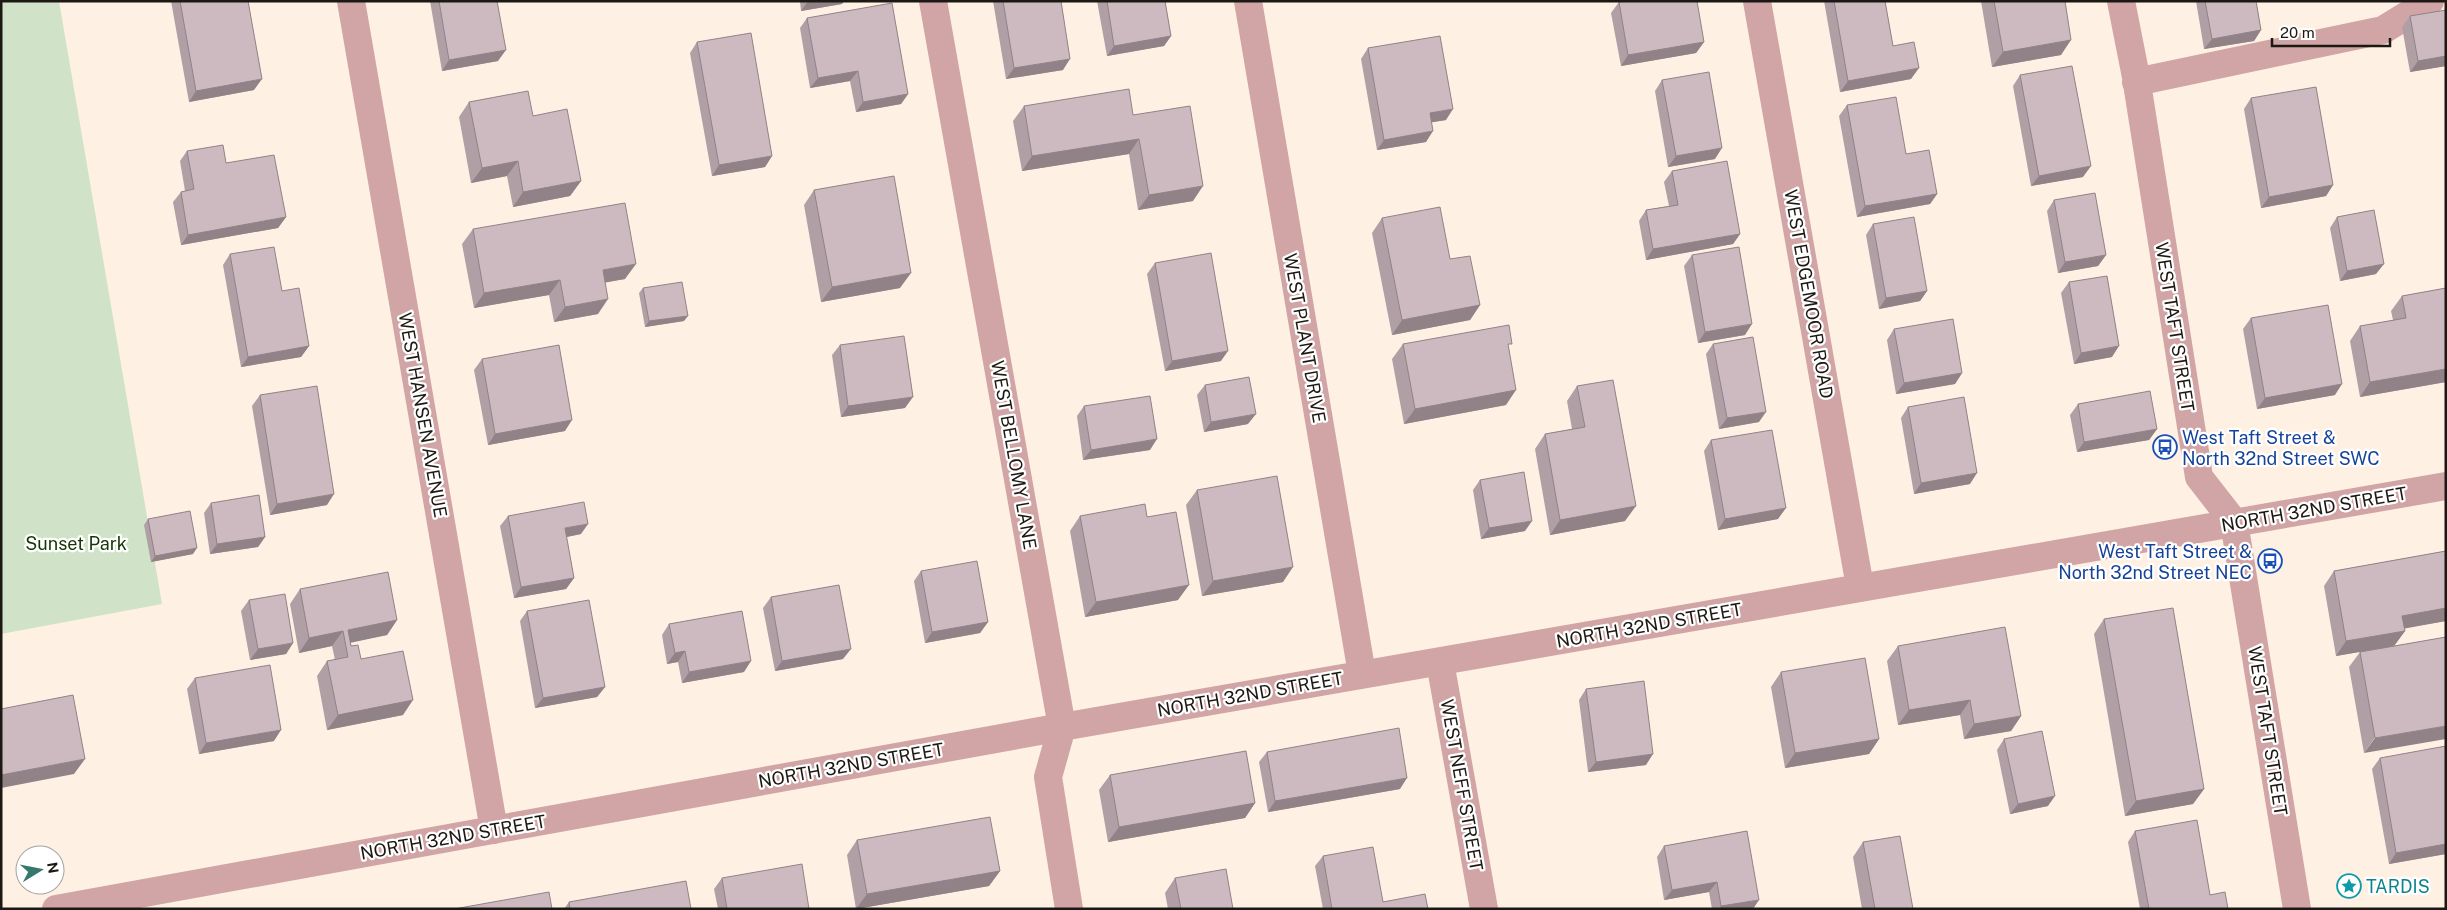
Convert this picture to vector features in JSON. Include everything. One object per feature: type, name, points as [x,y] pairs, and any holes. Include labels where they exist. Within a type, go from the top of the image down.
[{"type":"street","name":"WEST HANSEN AVENUE","points":[[351,1],[494,830]]},
{"type":"street","name":"WEST BELLOMY LANE","points":[[933,1],[1062,727],[1048,778],[1069,909]]},
{"type":"street","name":"WEST PLANT DRIVE","points":[[1248,1],[1362,674]]},
{"type":"street","name":"WEST EDGEMOOR ROAD","points":[[1757,1],[1860,587]]},
{"type":"street","name":"WEST TAFT STREET","points":[[2121,1],[2136,82],[2199,477],[2234,522],[2297,909]]},
{"type":"street","points":[[2136,82],[2383,30],[2430,1]]},
{"type":"street","name":"NORTH 32ND STREET","points":[[56,909],[1062,727],[2446,486]]},
{"type":"street","name":"WEST NEFF STREET","points":[[1440,662],[1484,909]]},
{"type":"green space","name":"Sunset Park","points":[[1,1],[59,1],[162,604],[1,634]]},
{"type":"building","points":[[180,1],[248,1],[262,79],[196,91]]},
{"type":"building","points":[[439,1],[497,1],[506,50],[449,60]]},
{"type":"building","points":[[1003,1],[1061,1],[1070,59],[1014,68]]},
{"type":"building","points":[[1107,1],[1165,1],[1171,36],[1114,46]]},
{"type":"building","points":[[1697,1],[1704,42],[1628,55],[1619,2]]},
{"type":"building","points":[[1834,1],[1885,1],[1893,46],[1914,42],[1919,68],[1848,81]]},
{"type":"building","points":[[1994,1],[2065,1],[2071,40],[2003,52]]},
{"type":"building","points":[[2205,1],[2256,1],[2261,30],[2212,39]]},
{"type":"building","points":[[892,3],[908,94],[863,102],[858,71],[818,78],[807,18]]},
{"type":"building","points":[[2446,10],[2446,56],[2418,61],[2410,16]]},
{"type":"building","points":[[751,33],[772,156],[719,165],[697,42]]},
{"type":"building","points":[[1440,36],[1453,109],[1430,113],[1433,131],[1384,140],[1368,48]]},
{"type":"building","points":[[2072,66],[2091,166],[2039,176],[2020,75]]},
{"type":"building","points":[[1709,72],[1722,148],[1676,156],[1662,80]]},
{"type":"building","points":[[2316,87],[2333,185],[2269,197],[2251,98]]},
{"type":"building","points":[[1129,89],[1133,115],[1190,106],[1203,186],[1149,195],[1139,139],[1032,156],[1024,106]]},
{"type":"building","points":[[528,91],[533,116],[567,109],[581,181],[523,192],[518,161],[482,168],[469,102]]},
{"type":"building","points":[[1896,97],[1906,154],[1929,150],[1937,194],[1865,206],[1847,105]]},
{"type":"building","points":[[223,145],[226,163],[274,155],[286,217],[188,235],[181,192],[194,189],[187,151]]},
{"type":"building","points":[[1727,161],[1740,234],[1653,249],[1646,210],[1678,205],[1672,171]]},
{"type":"building","points":[[894,176],[911,273],[832,287],[814,190]]},
{"type":"building","points":[[2095,193],[2106,255],[2065,262],[2054,200]]},
{"type":"building","points":[[625,203],[636,264],[603,270],[608,299],[565,307],[560,280],[484,293],[473,229]]},
{"type":"building","points":[[1440,207],[1450,259],[1470,256],[1480,305],[1402,320],[1382,218]]},
{"type":"building","points":[[2374,210],[2384,264],[2347,271],[2337,217]]},
{"type":"building","points":[[1914,217],[1927,291],[1886,298],[1873,224]]},
{"type":"building","points":[[274,247],[282,291],[299,288],[309,346],[248,357],[230,254]]},
{"type":"building","points":[[1739,247],[1752,324],[1705,332],[1692,255]]},
{"type":"building","points":[[1211,253],[1228,351],[1172,361],[1155,263]]},
{"type":"building","points":[[2107,276],[2119,346],[2081,353],[2069,282]]},
{"type":"building","points":[[682,282],[688,316],[649,321],[643,288]]},
{"type":"building","points":[[2446,288],[2446,369],[2370,382],[2360,326],[2406,318],[2402,296]]},
{"type":"building","points":[[2328,305],[2342,384],[2265,398],[2251,318]]},
{"type":"building","points":[[1953,319],[1962,373],[1904,383],[1894,329]]},
{"type":"building","points":[[1509,325],[1512,344],[1508,344],[1516,390],[1415,409],[1403,344]]},
{"type":"building","points":[[904,336],[913,397],[848,406],[840,345]]},
{"type":"building","points":[[1753,337],[1766,412],[1727,418],[1713,344]]},
{"type":"building","points":[[559,345],[572,420],[495,434],[482,359]]},
{"type":"building","points":[[1249,377],[1256,414],[1211,422],[1205,385]]},
{"type":"building","points":[[1613,380],[1636,506],[1560,520],[1545,434],[1585,427],[1577,386]]},
{"type":"building","points":[[317,386],[334,494],[277,504],[260,395]]},
{"type":"building","points":[[2150,391],[2157,429],[2084,442],[2078,404]]},
{"type":"building","points":[[1150,396],[1157,439],[1091,450],[1084,406]]},
{"type":"building","points":[[1964,397],[1977,473],[1921,483],[1908,407]]},
{"type":"building","points":[[1772,430],[1786,508],[1725,519],[1711,440]]},
{"type":"building","points":[[1524,472],[1532,521],[1489,528],[1480,480]]},
{"type":"building","points":[[1277,476],[1293,567],[1213,581],[1197,490]]},
{"type":"building","points":[[259,495],[265,537],[217,544],[211,503]]},
{"type":"building","points":[[584,502],[588,524],[565,528],[574,578],[521,587],[508,516]]},
{"type":"building","points":[[1145,504],[1147,517],[1176,512],[1189,585],[1096,602],[1080,516]]},
{"type":"building","points":[[190,511],[197,548],[155,556],[148,519]]},
{"type":"building","points":[[2446,551],[2446,608],[2402,616],[2405,631],[2346,641],[2334,571]]},
{"type":"building","points":[[977,561],[988,622],[932,632],[921,571]]},
{"type":"building","points":[[388,572],[397,620],[348,630],[351,646],[358,645],[361,659],[403,651],[413,700],[338,715],[327,661],[348,657],[343,631],[309,638],[300,589]]},
{"type":"building","points":[[839,585],[851,649],[782,661],[771,597]]},
{"type":"building","points":[[285,594],[293,643],[258,649],[249,600]]},
{"type":"building","points":[[589,600],[605,687],[543,698],[527,611]]},
{"type":"building","points":[[2173,608],[2204,789],[2136,801],[2104,619]]},
{"type":"building","points":[[742,611],[751,661],[689,672],[685,651],[675,653],[669,624]]},
{"type":"building","points":[[2005,627],[2021,716],[1974,724],[1970,700],[1909,710],[1898,646]]},
{"type":"building","points":[[2446,637],[2446,726],[2375,738],[2360,652]]},
{"type":"building","points":[[1865,658],[1879,739],[1795,753],[1781,672]]},
{"type":"building","points":[[270,665],[281,730],[206,743],[195,678]]},
{"type":"building","points":[[1644,681],[1653,754],[1596,762],[1586,689]]},
{"type":"building","points":[[73,695],[85,759],[1,775],[1,709]]},
{"type":"building","points":[[1399,728],[1407,778],[1275,801],[1267,752]]},
{"type":"building","points":[[2042,731],[2055,796],[2018,804],[2004,739]]},
{"type":"building","points":[[2446,746],[2446,844],[2396,853],[2380,758]]},
{"type":"building","points":[[1246,751],[1255,803],[1119,827],[1110,775]]},
{"type":"building","points":[[990,817],[1000,871],[867,894],[857,840]]},
{"type":"building","points":[[2197,820],[2210,895],[2225,892],[2228,909],[2149,909],[2135,831]]},
{"type":"building","points":[[1747,831],[1759,900],[1721,906],[1717,882],[1672,890],[1664,846]]},
{"type":"building","points":[[1900,836],[1913,909],[1875,909],[1863,842]]},
{"type":"building","points":[[1373,847],[1383,902],[1425,894],[1428,909],[1332,909],[1323,856]]},
{"type":"building","points":[[802,864],[809,909],[727,909],[722,878]]},
{"type":"building","points":[[1226,869],[1233,909],[1181,909],[1175,878]]},
{"type":"building","points":[[686,881],[691,909],[570,909],[569,902]]},
{"type":"building","points":[[549,892],[552,909],[454,909]]},
{"type":"place","name":"West Taft Street & North 32nd Street SWC","points":[[2165,447]]},
{"type":"place","name":"West Taft Street & North 32nd Street NEC","points":[[2270,561]]},
{"type":"place","name":"TARDIS","points":[[2349,886]]}]
